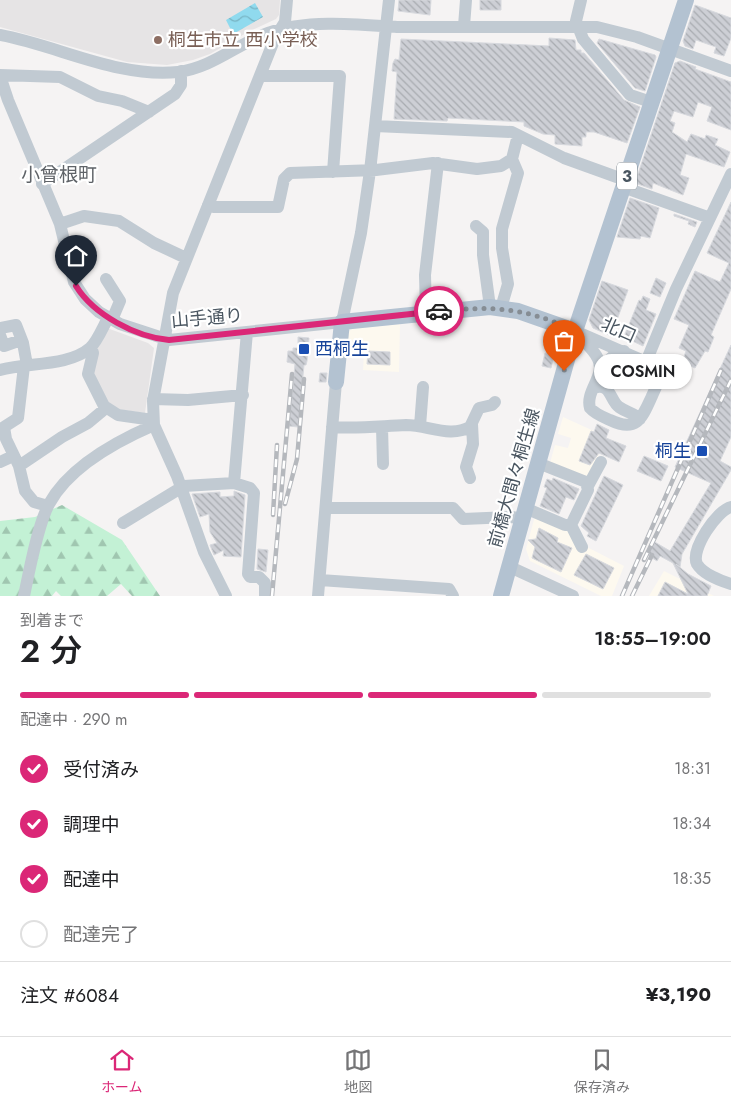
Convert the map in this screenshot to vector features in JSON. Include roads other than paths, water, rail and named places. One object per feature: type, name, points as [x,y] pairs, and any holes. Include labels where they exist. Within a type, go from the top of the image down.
[{"type":"main road","name":"前橋大間々桐生線","points":[[501,596],[575,331],[686,0]]},
{"type":"main road","points":[[336,382],[342,322],[426,312],[495,308],[548,320],[575,331]]},
{"type":"street","points":[[226,596],[204,552],[181,488],[153,423],[153,399],[171,302],[186,258],[275,38],[285,22],[287,0]]},
{"type":"street","points":[[342,322],[361,234],[389,0]]},
{"type":"street","points":[[464,26],[466,0]]},
{"type":"street","points":[[581,0],[577,26],[586,44],[614,74],[630,95],[651,102]]},
{"type":"street","points":[[0,36],[136,72],[181,71],[205,65],[253,40],[282,28],[386,25],[577,26],[617,31],[731,71]]},
{"type":"street","points":[[42,184],[177,91],[181,81],[181,71]]},
{"type":"street","points":[[0,76],[60,77],[98,96],[122,101],[149,112]]},
{"type":"street","name":"山手通り","points":[[0,76],[42,184],[60,224],[74,282],[84,298],[110,319],[164,340],[342,322]]},
{"type":"street","points":[[260,76],[340,76],[333,172]]},
{"type":"street","points":[[375,126],[484,130],[518,135],[564,158],[710,218]]},
{"type":"street","points":[[495,308],[508,284],[502,248],[502,229],[518,173],[512,160],[518,135]]},
{"type":"street","points":[[208,205],[276,208],[279,205],[284,178],[288,174],[370,170],[438,163],[470,169],[501,166],[512,160]]},
{"type":"street","points":[[426,312],[426,275],[438,163]]},
{"type":"street","points":[[646,362],[676,289],[731,174]]},
{"type":"street","points":[[60,224],[84,216],[119,221],[154,243],[186,258]]},
{"type":"street","points":[[476,226],[483,232],[483,255],[495,308]]},
{"type":"street","points":[[0,370],[62,359],[91,347],[120,301],[106,279]]},
{"type":"street","points":[[0,328],[16,325],[23,343],[25,366],[18,418],[6,424],[4,430],[25,491],[31,500],[48,506]]},
{"type":"street","name":"北口","points":[[575,331],[624,351],[656,369],[659,378],[640,419]]},
{"type":"street","name":"北口","points":[[575,331],[596,354],[600,369]]},
{"type":"street","points":[[234,484],[247,332]]},
{"type":"street","points":[[0,335],[4,346],[21,340]]},
{"type":"street","points":[[91,347],[93,354],[88,374],[98,397],[106,408],[118,415],[153,423]]},
{"type":"street","points":[[594,388],[601,387],[609,390],[618,406],[640,419],[634,424],[625,426],[594,412],[589,402],[600,369],[614,355],[624,351]]},
{"type":"street","points":[[318,596],[336,382]]},
{"type":"street","points":[[420,426],[423,387]]},
{"type":"street","points":[[153,399],[188,400],[243,395]]},
{"type":"street","points":[[470,478],[466,467],[473,444],[472,424],[479,408],[492,406],[495,402]]},
{"type":"street","points":[[0,462],[16,461],[88,423],[106,408]]},
{"type":"street","points":[[24,596],[48,506],[71,474],[153,423]]},
{"type":"street","points":[[332,427],[420,426],[452,431],[465,429],[472,424]]},
{"type":"street","points":[[382,427],[382,464]]},
{"type":"street","points":[[571,525],[600,462]]},
{"type":"street","points":[[538,463],[586,482],[588,486]]},
{"type":"street","points":[[123,522],[181,488],[202,484],[234,484],[250,488],[254,493],[248,574],[250,577],[259,577],[265,583],[265,596]]},
{"type":"street","points":[[731,507],[717,516],[698,547],[695,557],[697,564],[704,571],[731,584]]},
{"type":"street","points":[[326,508],[452,508],[463,519],[512,517],[524,514],[571,525]]},
{"type":"street","points":[[571,525],[582,547]]},
{"type":"street","points":[[510,567],[573,596]]},
{"type":"street","points":[[320,580],[450,592]]},
{"type":"water","points":[[255,3],[263,17],[233,34],[226,20]]},
{"type":"railway","points":[[622,596],[721,370]]},
{"type":"railway","points":[[272,596],[292,374]]},
{"type":"railway","points":[[285,504],[297,459],[304,379]]},
{"type":"railway","points":[[644,560],[731,380]]},
{"type":"railway","points":[[273,515],[277,445]]},
{"type":"railway","points":[[632,596],[652,555]]},
{"type":"place","name":"桐生市立 西小学校","points":[[158,40]]},
{"type":"place","name":"西桐生","points":[[304,349]]},
{"type":"place","name":"COSMIN","points":[[564,371]]},
{"type":"place","name":"桐生","points":[[702,451]]},
{"type":"district","name":"小曾根町","points":[[59,174]]}]
